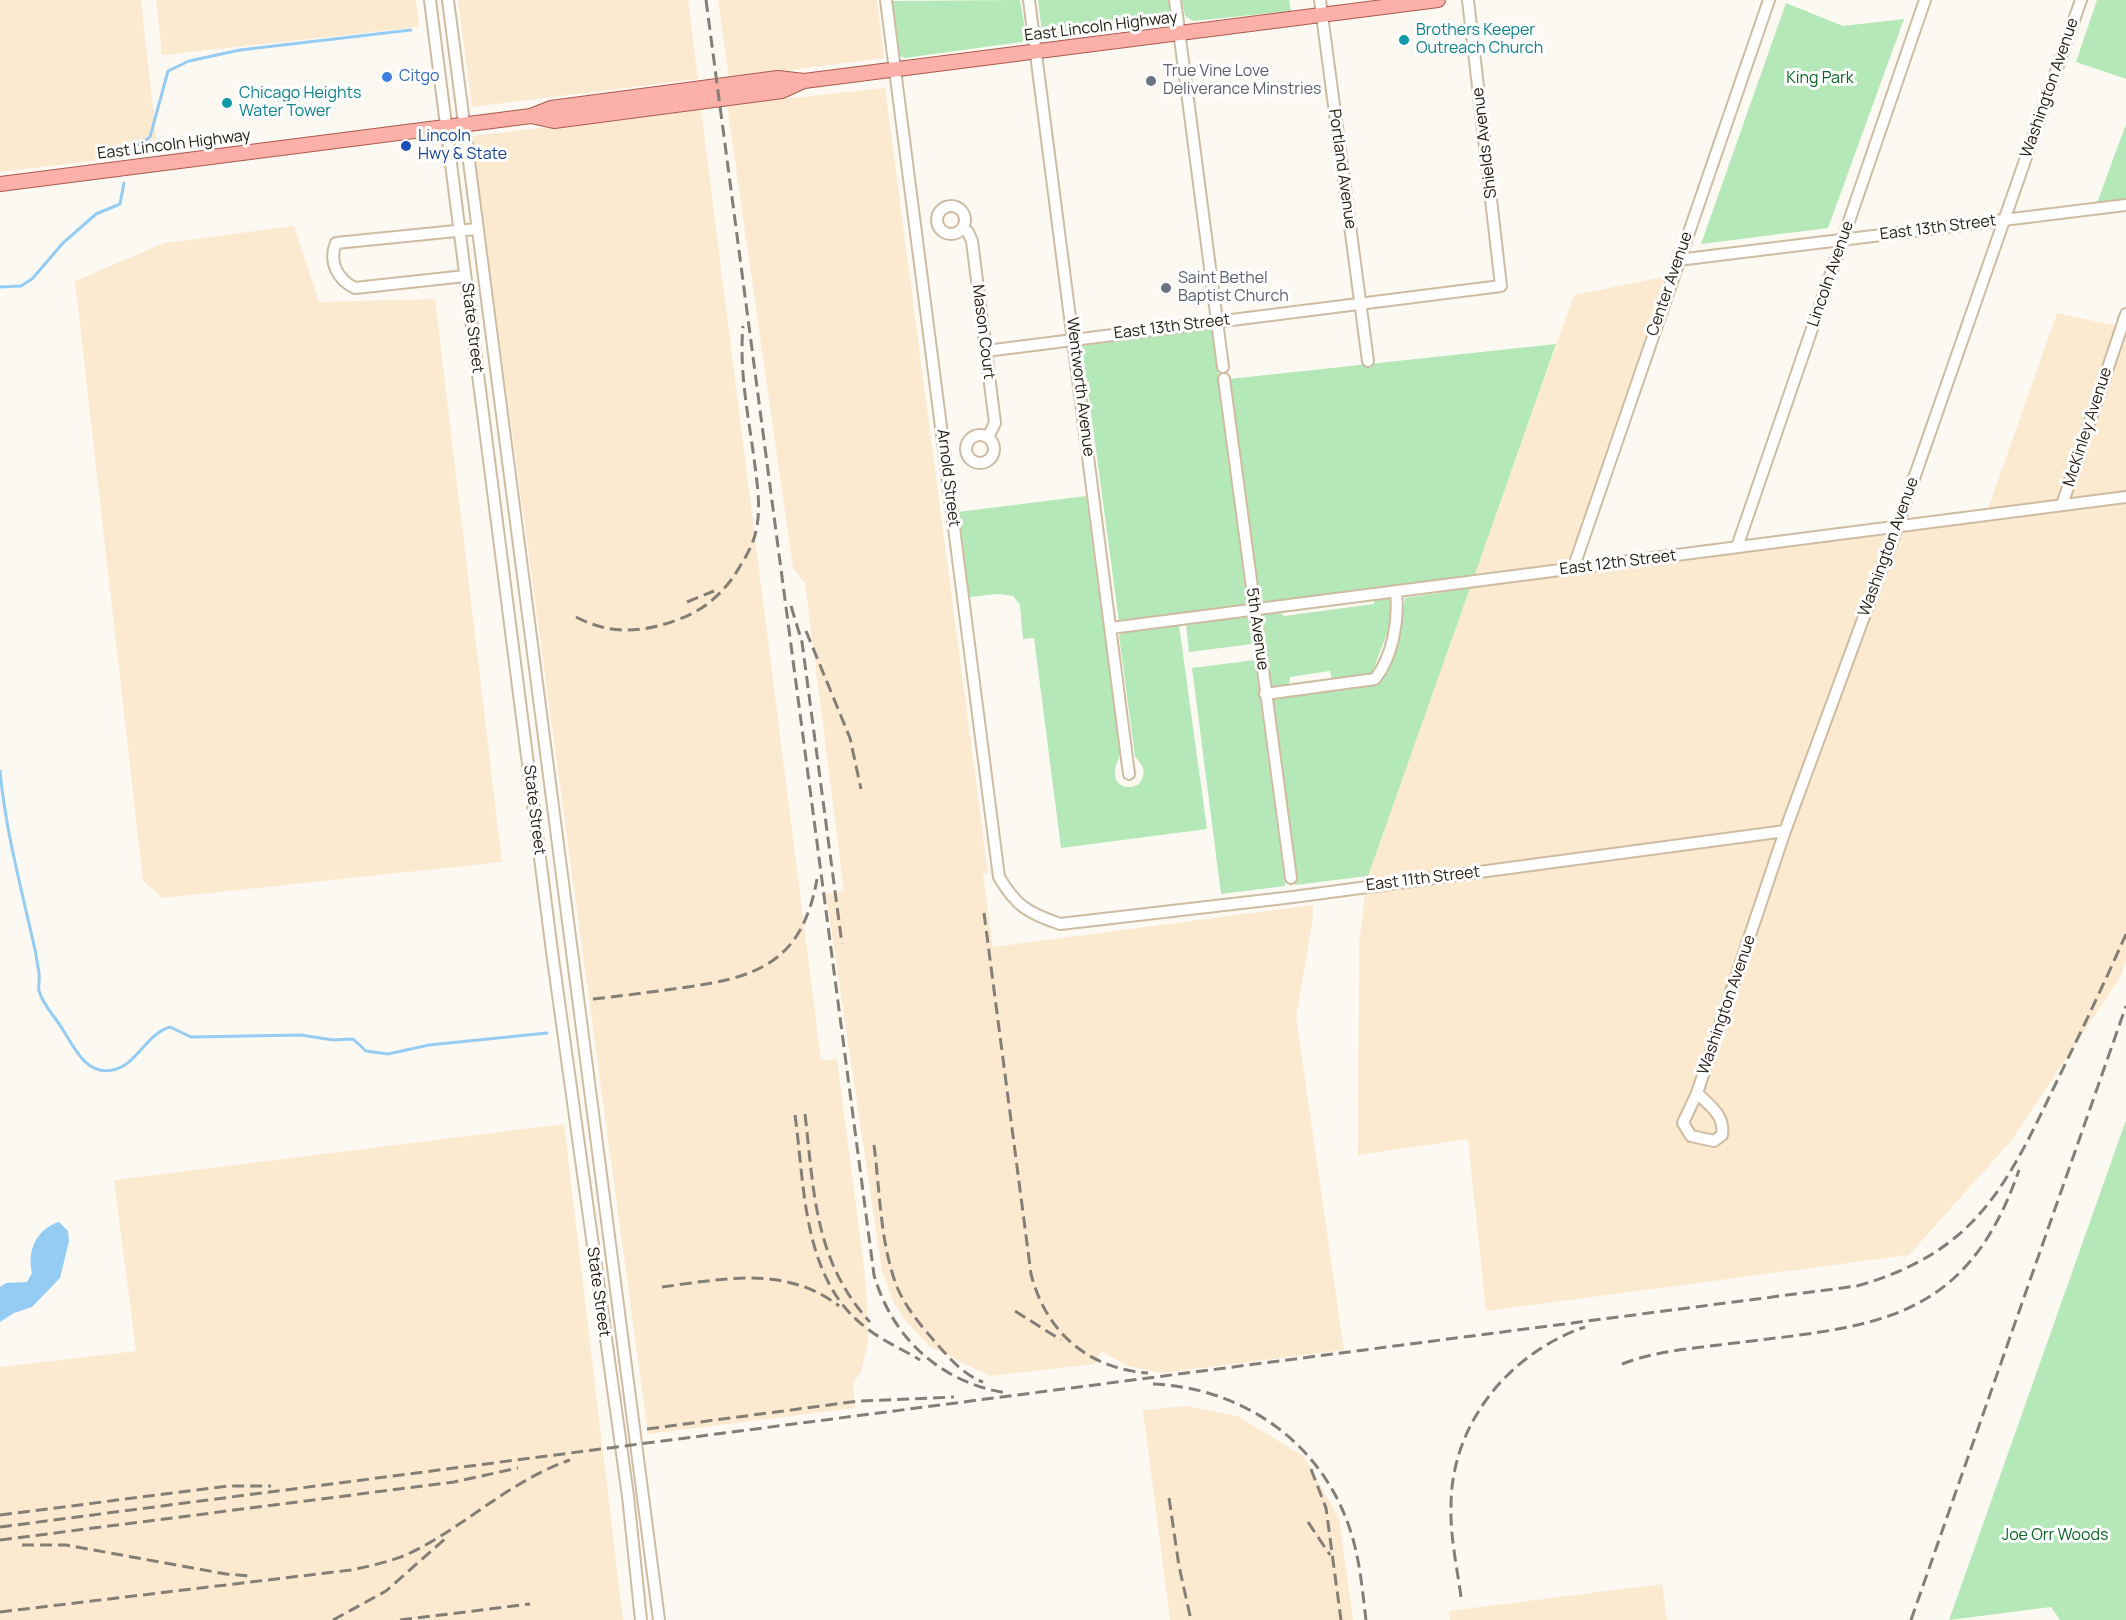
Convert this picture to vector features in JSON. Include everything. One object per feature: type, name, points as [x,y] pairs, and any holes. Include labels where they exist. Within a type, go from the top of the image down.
[{"type":"main road","name":"East Lincoln Highway","points":[[0,184],[531,116],[551,108],[778,78],[804,81],[1438,0]]},
{"type":"street","name":"State Street","points":[[430,0],[594,1263],[627,1487],[641,1620]]},
{"type":"street","name":"State Street","points":[[448,0],[476,229],[659,1620]]},
{"type":"street","name":"Arnold Street","points":[[886,0],[999,877],[1012,899],[1033,915],[1060,924]]},
{"type":"street","name":"Wentworth Avenue","points":[[1029,0],[1129,774]]},
{"type":"street","points":[[1174,0],[1223,367]]},
{"type":"street","name":"Portland Avenue","points":[[1320,0],[1368,362]]},
{"type":"street","name":"Shields Avenue","points":[[1468,0],[1502,286]]},
{"type":"street","name":"Center Avenue","points":[[1573,569],[1769,0]]},
{"type":"street","name":"Lincoln Avenue","points":[[1737,548],[1925,0]]},
{"type":"street","name":"Washington Avenue","points":[[1697,1094],[1719,1114],[1723,1127],[1722,1135],[1714,1141],[1690,1136],[1683,1124],[1697,1094],[1785,831],[1897,527],[2081,0]]},
{"type":"street","name":"East 13th Street","points":[[1678,260],[2126,205]]},
{"type":"street","name":"Mason Court","points":[[963,228],[968,232],[972,241],[995,423],[988,437]]},
{"type":"street","points":[[465,276],[355,288],[344,283],[336,274],[333,250],[336,243],[476,229]]},
{"type":"street","name":"East 13th Street","points":[[986,351],[1502,286]]},
{"type":"street","name":"McKinley Avenue","points":[[2062,506],[2126,314]]},
{"type":"street","name":"5th Avenue","points":[[1224,379],[1291,878]]},
{"type":"street","name":"East 12th Street","points":[[1111,628],[2126,497]]},
{"type":"street","points":[[1266,693],[1375,679],[1382,668],[1398,620],[1396,592]]},
{"type":"street","name":"East 11th Street","points":[[1060,924],[1293,897],[1785,831]]},
{"type":"shaded area","points":[[0,0],[141,0],[158,153],[0,172]]},
{"type":"shaded area","points":[[156,0],[416,0],[419,27],[162,55]]},
{"type":"shaded area","points":[[458,0],[688,0],[698,79],[472,107]]},
{"type":"shaded area","points":[[718,0],[877,0],[884,58],[729,78]]},
{"type":"shaded area","points":[[885,88],[988,873],[983,874],[993,947],[1313,905],[1313,917],[1296,1017],[1344,1350],[1162,1373],[1127,1366],[1101,1351],[1095,1364],[990,1376],[929,1346],[905,1320],[892,1299],[882,1271],[826,894],[844,891],[805,583],[793,568],[727,105]]},
{"type":"shaded area","points":[[701,110],[821,1060],[837,1059],[866,1283],[868,1341],[861,1372],[853,1383],[855,1408],[648,1434],[472,136]]},
{"type":"shaded area","points":[[294,226],[319,302],[435,299],[502,862],[163,898],[143,881],[75,281],[164,243]]},
{"type":"shaded area","points":[[1683,273],[1581,562],[1988,509],[2057,313],[2126,328],[2126,960],[2121,976],[2011,1141],[1909,1255],[1486,1311],[1468,1139],[1358,1155],[1359,944],[1367,878],[1574,295]]},
{"type":"shaded area","points":[[564,1124],[623,1620],[0,1620],[0,1367],[136,1351],[114,1180]]},
{"type":"shaded area","points":[[1186,1406],[1238,1416],[1304,1457],[1339,1518],[1353,1620],[1170,1620],[1143,1410]]},
{"type":"shaded area","points":[[1662,1584],[1667,1620],[1450,1620],[1449,1611]]},
{"type":"green space","points":[[1020,0],[1026,34],[1022,42],[905,58],[900,56],[892,1]]},
{"type":"green space","points":[[1038,0],[1170,0],[1171,20],[1166,25],[1049,39],[1042,33]]},
{"type":"green space","points":[[1182,0],[1289,0],[1291,11],[1193,21],[1185,16]]},
{"type":"green space","points":[[2097,0],[2126,0],[2126,79],[2076,62]]},
{"type":"green space","name":"King Park","points":[[1786,3],[1843,26],[1904,19],[1828,228],[1701,244]]},
{"type":"green space","points":[[2126,124],[2126,199],[2097,203]]},
{"type":"green space","points":[[1207,328],[1213,330],[1247,605],[1119,622],[1082,346]]},
{"type":"green space","points":[[1556,344],[1474,577],[1259,604],[1229,379]]},
{"type":"green space","points":[[1086,496],[1120,752],[1115,776],[1119,784],[1130,787],[1139,784],[1144,773],[1135,757],[1119,636],[1122,632],[1179,625],[1207,829],[1061,848],[1034,638],[1023,639],[1020,605],[1013,596],[998,594],[969,597],[958,512]]},
{"type":"green space","points":[[1470,588],[1368,876],[1295,885],[1271,705],[1273,699],[1377,684],[1383,677],[1397,641],[1405,598]]},
{"type":"green space","points":[[1389,599],[1392,603],[1392,620],[1372,673],[1335,680],[1332,679],[1330,671],[1290,677],[1289,686],[1276,688],[1269,684],[1261,616],[1279,612],[1284,616],[1374,604],[1374,600]]},
{"type":"green space","points":[[1248,617],[1252,644],[1189,652],[1186,624]]},
{"type":"green space","points":[[1255,660],[1285,886],[1221,894],[1192,668]]},
{"type":"green space","name":"Joe Orr Woods","points":[[2126,1120],[2126,1620],[2060,1620],[2051,1607],[1949,1620]]},
{"type":"water","points":[[59,1222],[68,1231],[69,1241],[60,1278],[32,1307],[14,1313],[0,1322],[0,1287],[6,1283],[27,1282],[32,1273],[31,1257],[35,1242],[44,1230]]},
{"type":"waterway","points":[[124,154],[150,137],[168,71],[189,61],[240,50],[411,30]]},
{"type":"waterway","points":[[0,287],[21,286],[32,279],[63,243],[96,214],[120,204],[124,183]]},
{"type":"waterway","points":[[0,771],[9,830],[36,956],[39,991],[82,1059],[95,1069],[104,1071],[121,1067],[129,1062],[154,1036],[170,1027],[191,1037],[301,1035],[333,1040],[353,1039],[366,1051],[388,1054],[429,1045],[547,1033]]},
{"type":"railway","points":[[706,0],[874,1275],[893,1319],[922,1354],[961,1379],[983,1388],[1007,1393]]},
{"type":"railway","points":[[576,617],[601,627],[626,630],[651,628],[677,620],[702,608],[716,597],[734,576],[746,556],[755,535],[759,506],[743,376],[743,326]]},
{"type":"railway","points":[[687,602],[714,591]]},
{"type":"railway","points":[[791,606],[802,642],[842,944]]},
{"type":"railway","points":[[806,631],[850,738],[861,789]]},
{"type":"railway","points":[[593,999],[732,979],[772,961],[787,948],[800,930],[810,907],[817,879]]},
{"type":"railway","points":[[984,913],[1031,1274],[1038,1295],[1059,1330],[1073,1344],[1107,1364],[1148,1373]]},
{"type":"railway","points":[[0,1527],[1857,1286],[1898,1272],[1931,1255],[1959,1234],[1982,1211],[2021,1154],[2126,934]]},
{"type":"railway","points":[[1911,1620],[2126,1006]]},
{"type":"railway","points":[[805,1114],[815,1198],[827,1250],[837,1275],[851,1299],[870,1322]]},
{"type":"railway","points":[[795,1115],[810,1230],[829,1283],[844,1307],[865,1327],[920,1360]]},
{"type":"railway","points":[[874,1145],[881,1217],[887,1253],[897,1287],[915,1317],[947,1355],[964,1371],[983,1382]]},
{"type":"railway","points":[[1622,1364],[1670,1352],[1820,1332],[1864,1323],[1903,1310],[1938,1291],[1969,1262],[1996,1223],[2019,1170]]},
{"type":"railway","points":[[662,1287],[731,1279],[776,1280],[819,1293],[839,1306]]},
{"type":"railway","points":[[1015,1311],[1061,1340]]},
{"type":"railway","points":[[1461,1597],[1451,1506],[1454,1476],[1461,1447],[1473,1420],[1509,1373],[1532,1354],[1557,1339],[1585,1327]]},
{"type":"railway","points":[[1153,1384],[1189,1388],[1222,1398],[1253,1412],[1282,1431],[1307,1454],[1327,1482],[1344,1513],[1357,1556],[1366,1620]]},
{"type":"railway","points":[[647,1429],[859,1401],[954,1397]]},
{"type":"railway","points":[[0,1612],[351,1570],[380,1564],[408,1554],[429,1543],[527,1480],[570,1460]]},
{"type":"railway","points":[[0,1540],[454,1482],[518,1468]]},
{"type":"railway","points":[[1311,1469],[1326,1508],[1341,1620]]},
{"type":"railway","points":[[0,1515],[228,1486],[271,1486]]},
{"type":"railway","points":[[1169,1498],[1179,1566],[1191,1620]]},
{"type":"railway","points":[[1308,1522],[1330,1555]]},
{"type":"railway","points":[[333,1620],[386,1591],[446,1538]]},
{"type":"railway","points":[[22,1545],[66,1545],[226,1574],[250,1576]]},
{"type":"railway","points":[[400,1620],[530,1604]]},
{"type":"place","name":"Brothers Keeper Outreach Church","points":[[1404,40]]},
{"type":"place","name":"Citgo","points":[[387,77]]},
{"type":"place","name":"True Vine Love Deliverance Minstries","points":[[1151,81]]},
{"type":"place","name":"Chicago Heights Water Tower","points":[[227,103]]},
{"type":"place","name":"Lincoln Hwy & State","points":[[406,146]]},
{"type":"place","name":"Saint Bethel Baptist Church","points":[[1166,288]]}]
